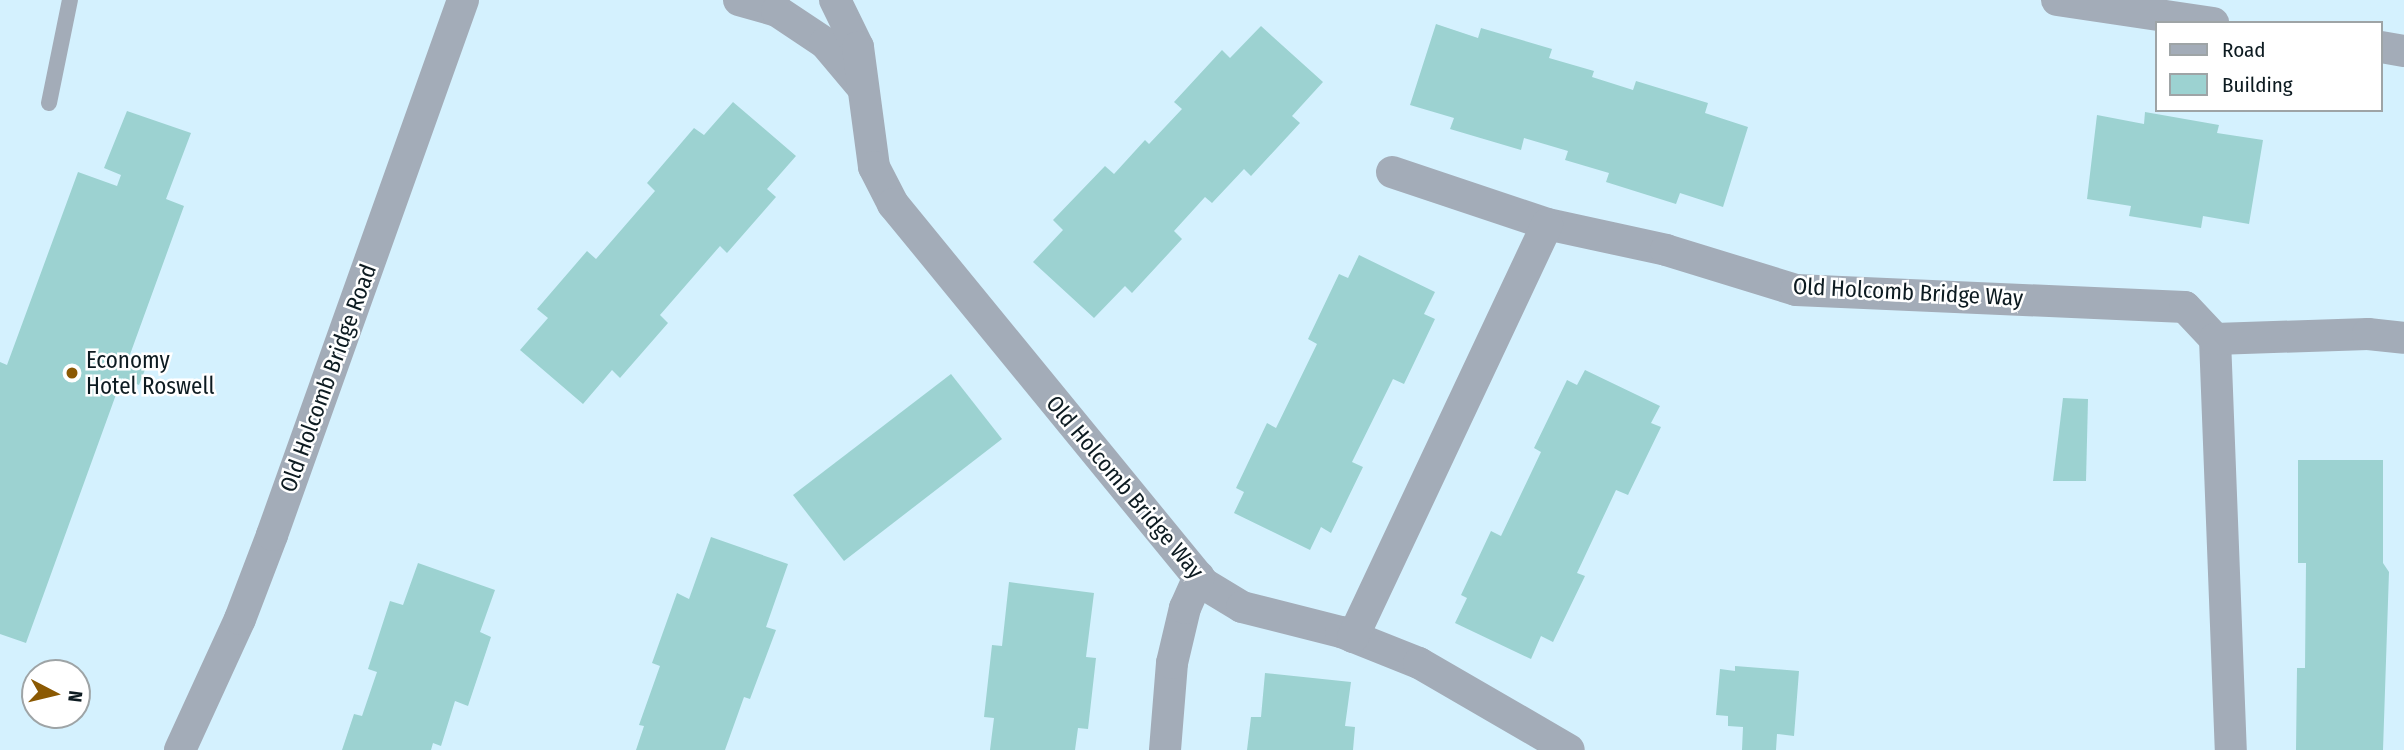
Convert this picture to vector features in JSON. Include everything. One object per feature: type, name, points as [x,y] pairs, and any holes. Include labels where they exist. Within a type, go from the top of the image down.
[{"type":"street","name":"Old Holcomb Bridge Road","points":[[180,750],[240,619],[272,535],[463,0]]},
{"type":"street","points":[[739,0],[778,11],[825,43],[863,88]]},
{"type":"street","name":"Old Holcomb Bridge Way","points":[[835,0],[858,47],[874,167],[907,224],[1199,577],[1242,607],[1353,637],[1419,663],[1569,750]]},
{"type":"street","points":[[2059,0],[2200,21]]},
{"type":"street","points":[[2383,47],[2404,51]]},
{"type":"street","name":"Old Holcomb Bridge Way","points":[[1392,172],[1547,224],[1666,250],[1796,290],[2185,307],[2215,339]]},
{"type":"street","points":[[1353,637],[1547,224]]},
{"type":"street","points":[[2231,750],[2215,339],[2368,334],[2404,338]]},
{"type":"street","points":[[1165,750],[1172,663],[1185,608],[1199,577]]},
{"type":"lane","points":[[49,103],[70,0]]},
{"type":"building","points":[[1436,24],[1478,38],[1481,28],[1552,49],[1549,58],[1594,71],[1592,77],[1633,90],[1636,81],[1708,103],[1705,113],[1748,127],[1723,207],[1680,193],[1676,204],[1606,182],[1609,173],[1565,160],[1568,151],[1524,138],[1521,150],[1450,129],[1454,118],[1410,105]]},
{"type":"building","points":[[1261,26],[1323,82],[1292,116],[1300,123],[1251,176],[1244,169],[1212,203],[1205,197],[1174,231],[1182,239],[1132,293],[1125,286],[1094,318],[1033,262],[1063,230],[1053,220],[1105,166],[1114,174],[1145,140],[1149,144],[1182,109],[1174,102],[1222,50],[1230,58]]},
{"type":"building","points":[[733,102],[796,156],[767,189],[776,197],[727,253],[720,246],[660,315],[668,323],[620,378],[612,370],[583,404],[520,350],[548,318],[537,309],[587,251],[596,259],[655,191],[647,183],[694,128],[704,135]]},
{"type":"building","name":"Economy Hotel Roswell","points":[[127,111],[191,133],[166,199],[184,206],[128,360],[146,367],[139,385],[122,378],[26,643],[0,634],[0,362],[7,365],[78,172],[117,186],[121,175],[104,168]]},
{"type":"building","points":[[2145,112],[2219,125],[2217,133],[2263,140],[2249,224],[2203,216],[2201,228],[2129,216],[2131,206],[2087,199],[2097,115],[2144,124]]},
{"type":"building","points":[[1359,255],[1435,292],[1424,314],[1435,319],[1404,384],[1393,379],[1352,462],[1363,467],[1331,533],[1321,527],[1310,550],[1234,513],[1244,492],[1236,488],[1267,423],[1276,428],[1317,344],[1308,339],[1339,274],[1348,278]]},
{"type":"building","points":[[1585,370],[1660,406],[1651,423],[1661,427],[1628,495],[1616,490],[1577,573],[1585,576],[1553,642],[1541,636],[1531,659],[1455,623],[1467,598],[1461,595],[1491,531],[1501,536],[1541,452],[1534,448],[1567,380],[1577,385]]},
{"type":"building","points":[[951,374],[1002,439],[844,561],[793,495]]},
{"type":"building","points":[[2063,398],[2088,399],[2086,481],[2053,481]]},
{"type":"building","points":[[2298,460],[2383,460],[2383,563],[2389,572],[2383,750],[2296,750],[2297,668],[2305,668],[2306,563],[2298,563]]},
{"type":"building","points":[[711,537],[788,564],[766,627],[776,630],[750,699],[744,697],[725,750],[636,750],[644,726],[639,725],[660,666],[652,663],[677,593],[689,599]]},
{"type":"building","points":[[418,563],[495,590],[480,632],[491,637],[468,706],[455,701],[441,746],[433,743],[431,750],[342,750],[354,714],[362,716],[377,672],[368,669],[390,601],[403,605]]},
{"type":"building","points":[[1009,582],[1094,593],[1086,657],[1096,658],[1088,729],[1078,728],[1075,750],[990,750],[994,718],[984,717],[992,645],[1002,646]]},
{"type":"building","points":[[1735,666],[1799,671],[1794,736],[1777,734],[1776,750],[1742,750],[1743,727],[1728,726],[1728,716],[1716,715],[1720,669],[1735,671]]},
{"type":"building","points":[[1265,673],[1351,682],[1345,726],[1355,727],[1353,750],[1247,750],[1251,717],[1261,717]]},
{"type":"place","name":"Economy Hotel Roswell","points":[[72,373]]}]
